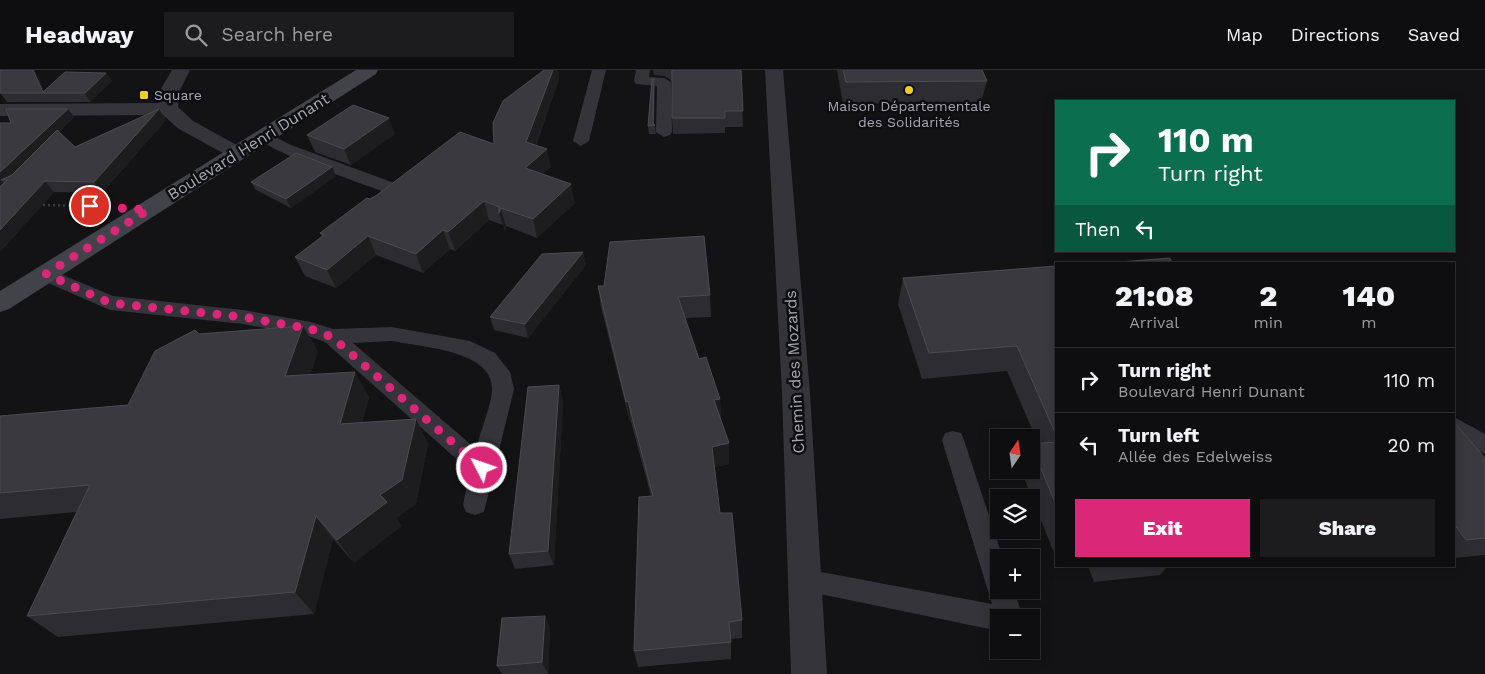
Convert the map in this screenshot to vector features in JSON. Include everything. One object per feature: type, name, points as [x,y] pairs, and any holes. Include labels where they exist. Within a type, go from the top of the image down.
[{"type":"main road","name":"Boulevard Henri Dunant","points":[[0,303],[369,70]]},
{"type":"street","points":[[168,109],[169,92],[181,70]]},
{"type":"street","name":"Chemin des Mozards","points":[[774,70],[796,393],[809,674]]},
{"type":"street","points":[[0,110],[98,112],[168,109],[186,125],[237,153]]},
{"type":"lane","points":[[581,141],[599,70]]},
{"type":"lane","points":[[643,70],[640,81],[664,82],[664,132]]},
{"type":"lane","points":[[264,136],[285,148],[399,191]]},
{"type":"lane","points":[[46,274],[110,303],[243,317],[311,329],[332,337],[482,468]]},
{"type":"lane","points":[[332,337],[392,334],[470,349],[488,359],[499,372],[503,389],[482,468],[475,505]]},
{"type":"lane","points":[[1455,427],[1485,445]]},
{"type":"lane","points":[[953,440],[990,556]]},
{"type":"lane","points":[[805,581],[990,616]]},
{"type":"path","points":[[29,205],[108,206],[148,210]]},
{"type":"building","points":[[0,70],[33,70],[43,92],[65,72],[106,73],[85,93],[0,93]]},
{"type":"building","points":[[544,70],[553,70],[526,142],[547,149],[525,168],[571,184],[533,219],[501,208],[499,213],[499,207],[484,201],[448,232],[443,230],[416,254],[368,236],[327,270],[295,257],[324,235],[320,233],[367,198],[370,199],[377,195],[460,132],[494,144],[493,123],[503,101]]},
{"type":"building","points":[[672,70],[741,70],[743,111],[725,111],[725,118],[672,118]]},
{"type":"building","points":[[843,70],[982,70],[987,81],[846,82]]},
{"type":"building","points":[[652,79],[654,79],[653,123],[655,125],[648,126]]},
{"type":"building","points":[[353,105],[389,118],[344,149],[307,135]]},
{"type":"building","points":[[6,109],[68,109],[0,172],[0,123],[11,123]]},
{"type":"building","points":[[159,109],[94,182],[45,181],[0,230],[0,187],[7,180],[1,180],[12,175],[57,130],[75,147]]},
{"type":"building","points":[[296,153],[332,167],[286,199],[251,182]]},
{"type":"building","points":[[704,236],[710,295],[678,297],[699,359],[706,357],[720,399],[714,400],[729,443],[712,447],[720,513],[732,513],[742,620],[729,622],[731,642],[634,651],[639,497],[653,496],[628,401],[626,402],[598,286],[604,286],[610,242]]},
{"type":"building","points":[[583,252],[525,324],[490,317],[542,254]]},
{"type":"building","points":[[1170,258],[1172,262],[1119,262]]},
{"type":"building","points":[[1055,266],[1055,433],[1017,346],[929,353],[903,278]]},
{"type":"building","points":[[303,326],[285,376],[355,372],[340,424],[416,419],[402,480],[380,495],[387,502],[337,540],[316,516],[295,592],[27,616],[90,485],[0,493],[0,416],[128,405],[155,351],[195,330],[199,334]]},
{"type":"building","points":[[559,385],[548,551],[509,554],[528,387]]},
{"type":"building","points":[[1455,423],[1485,458],[1485,538],[1466,540],[1455,525]]},
{"type":"building","points":[[1055,442],[1055,503],[1040,466],[1040,443]]},
{"type":"building","points":[[545,616],[542,662],[497,666],[502,618]]},
{"type":"place","name":"Maison Départementale des Solidarités","points":[[909,90]]},
{"type":"place","name":"Square","points":[[144,95]]},
{"type":"route","points":[[90,206],[148,210],[46,274],[110,303],[243,317],[311,329],[332,337],[482,468]]}]
